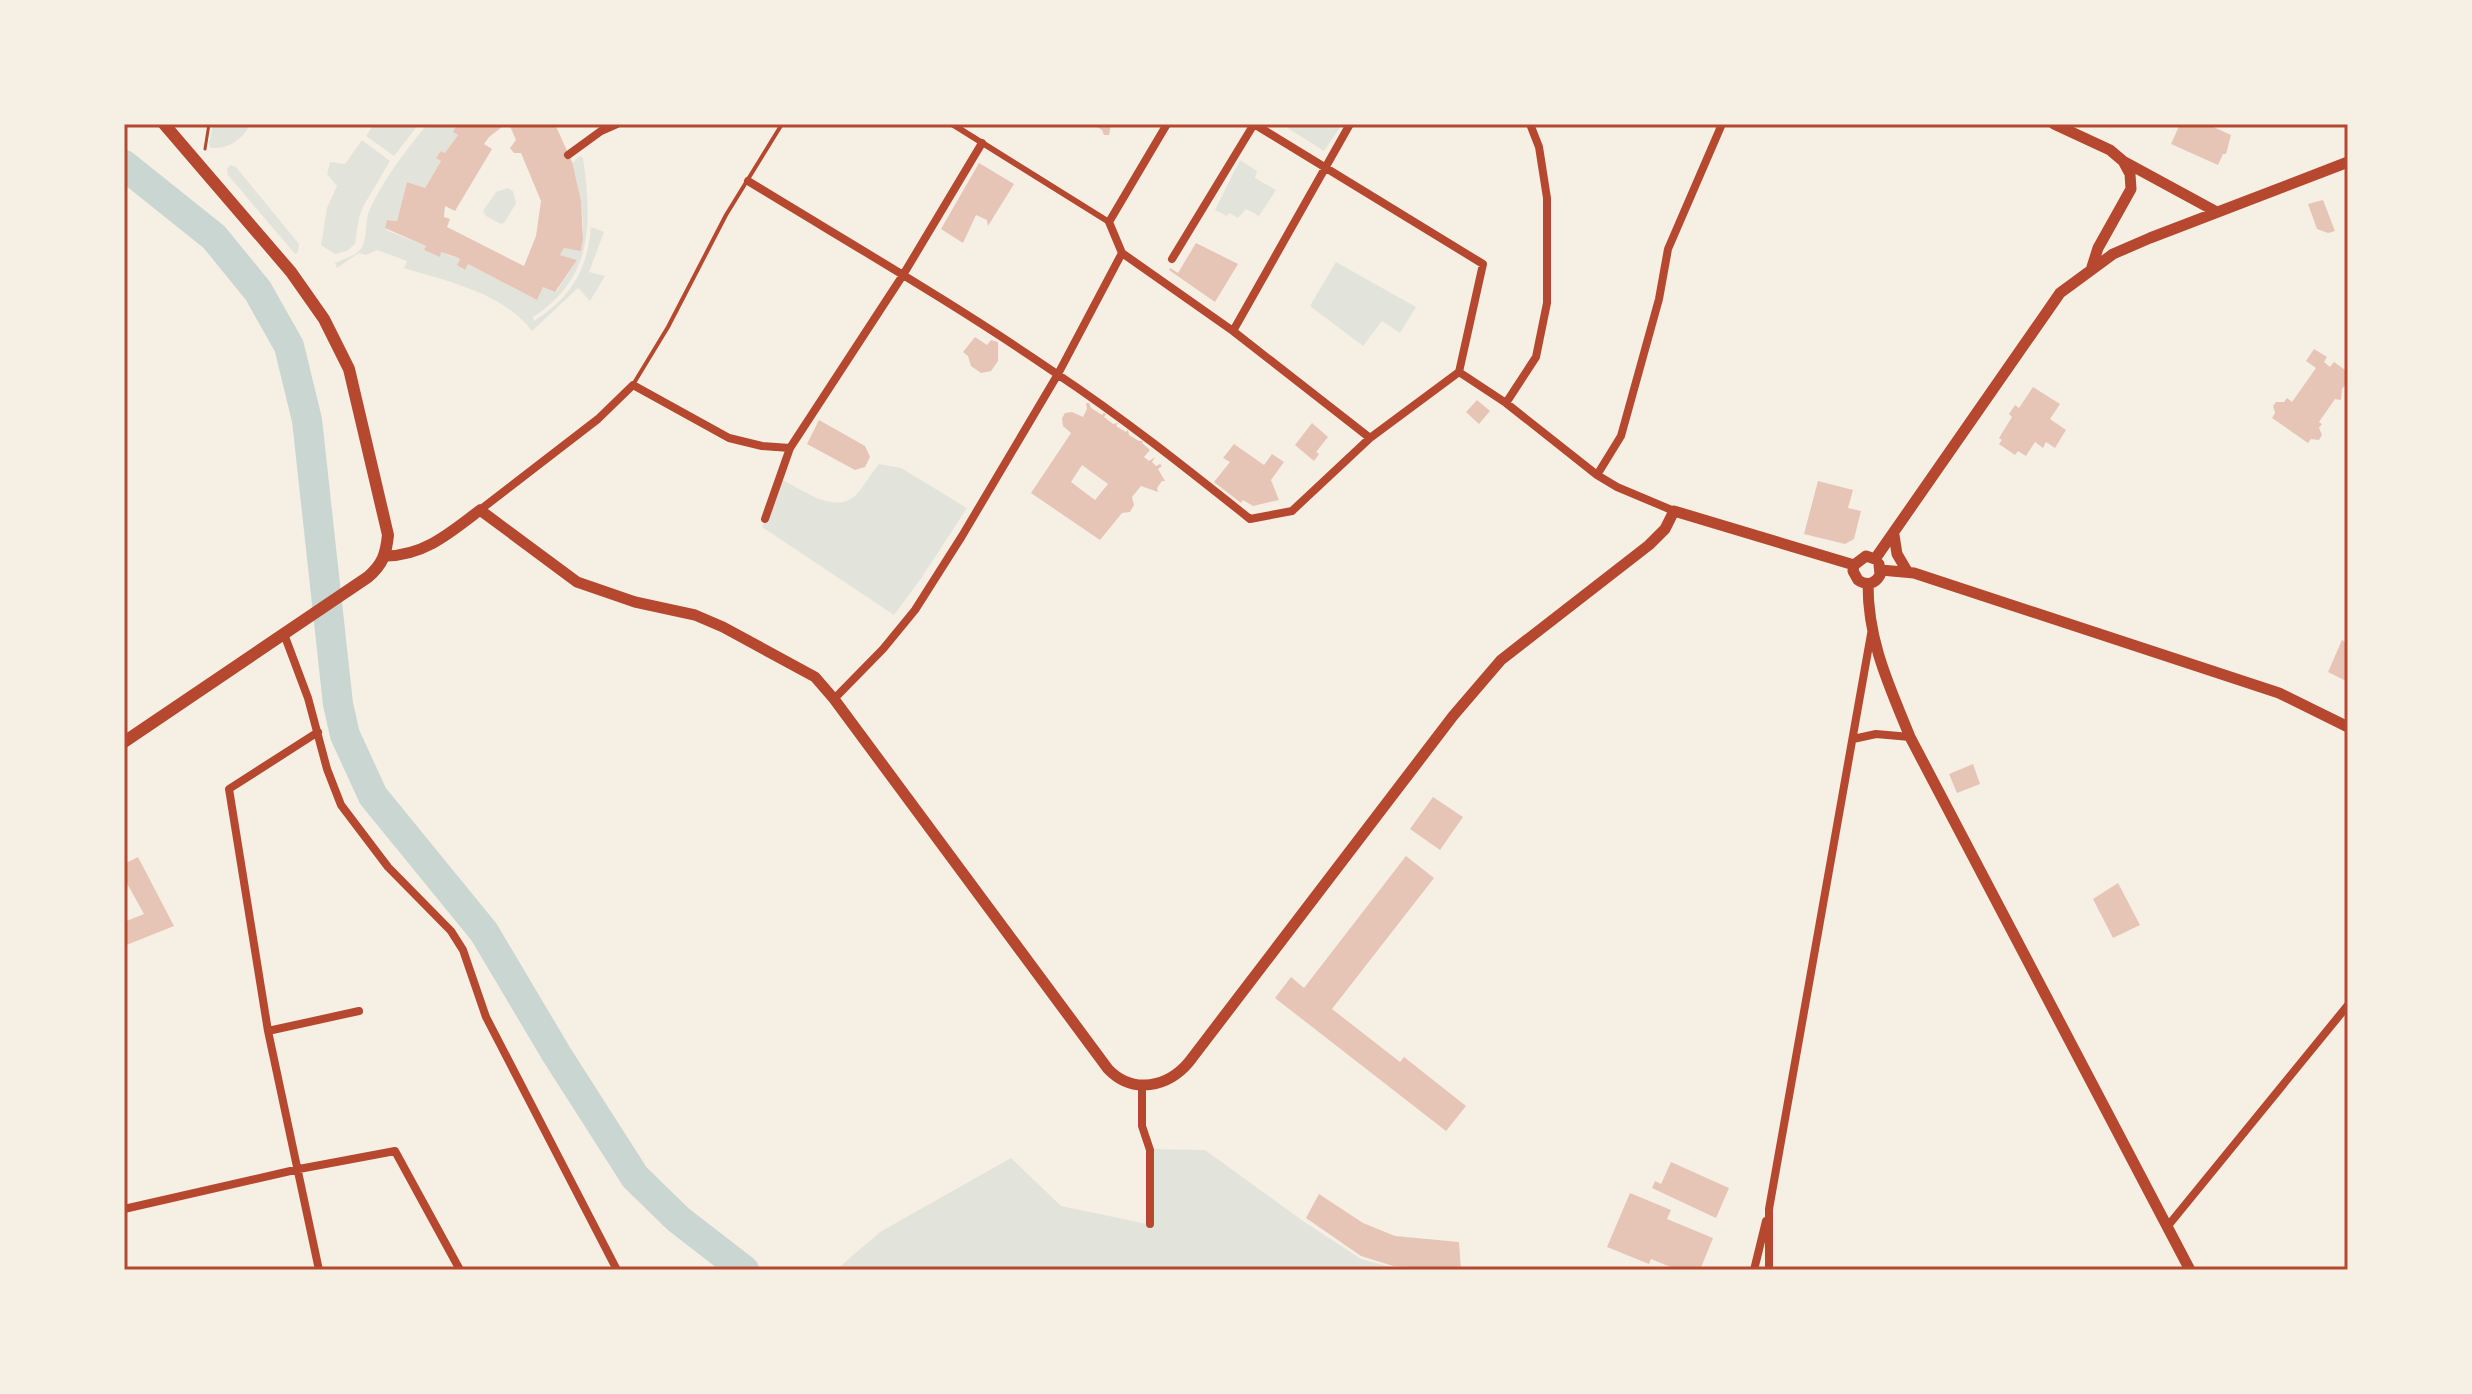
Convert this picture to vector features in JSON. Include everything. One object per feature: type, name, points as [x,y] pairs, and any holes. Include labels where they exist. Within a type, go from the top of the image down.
[{"type":"main road","points":[[124,742],[368,577],[386,556],[388,535],[349,369],[330,331],[291,272],[164,124]]},
{"type":"street","points":[[568,155],[601,131],[617,124]]},
{"type":"street","points":[[952,124],[1109,222],[1122,253],[1233,331],[1370,438]]},
{"type":"street","points":[[1109,222],[1167,124]]},
{"type":"street","points":[[748,181],[1058,374],[1170,455],[1250,519],[1292,511],[1370,438],[1459,372],[1483,264],[1254,124],[1172,259]]},
{"type":"street","points":[[1233,331],[1350,124]]},
{"type":"street","points":[[1506,403],[1536,357],[1547,303],[1547,198],[1539,147],[1530,124]]},
{"type":"street","points":[[1597,475],[1621,436],[1659,299],[1668,249],[1722,124]]},
{"type":"street","points":[[2054,124],[2110,150],[2123,161],[2215,211]]},
{"type":"street","points":[[765,519],[790,448],[903,275],[982,143]]},
{"type":"street","points":[[2092,268],[2098,248],[2131,189],[2130,174],[2123,161]]},
{"type":"street","points":[[2348,162],[2215,211],[2113,254],[2060,293],[1932,475],[1878,564],[1877,580],[1868,584],[1858,580],[1853,571],[1854,565],[1866,556],[1878,564],[2279,693],[2348,727]]},
{"type":"street","points":[[834,699],[883,649],[915,610],[1058,374],[1122,253]]},
{"type":"street","points":[[1459,372],[1506,403],[1597,475],[1617,487],[1674,511],[1854,565]]},
{"type":"street","points":[[386,556],[400,556],[429,547],[590,426],[633,385],[729,438],[762,446],[790,448]]},
{"type":"street","points":[[480,510],[577,582],[635,602],[695,615],[815,677],[1108,1069],[1119,1078],[1142,1086],[1161,1083],[1177,1075],[1189,1062],[1486,675],[1649,545],[1665,529],[1674,511]]},
{"type":"street","points":[[1894,535],[1897,554],[1907,571]]},
{"type":"street","points":[[1868,584],[1871,634],[1877,657],[1910,737],[2190,1270]]},
{"type":"street","points":[[289,631],[327,769],[341,805],[388,867],[451,931],[463,950],[486,1017],[617,1270]]},
{"type":"street","points":[[1754,1270],[1769,1209],[1871,634]]},
{"type":"street","points":[[318,732],[229,789],[268,1031],[319,1270]]},
{"type":"street","points":[[1853,739],[1876,734],[1910,737]]},
{"type":"street","points":[[2167,1227],[2348,1005]]},
{"type":"street","points":[[268,1031],[359,1011]]},
{"type":"street","points":[[1142,1086],[1142,1126],[1150,1150],[1150,1224]]},
{"type":"street","points":[[124,1209],[299,1169],[395,1151],[460,1270]]},
{"type":"street","points":[[1769,1209],[1769,1270]]},
{"type":"lane","points":[[633,385],[668,327],[726,215],[782,124]]},
{"type":"path","points":[[205,153],[209,124]]},
{"type":"shaded area","points":[[213,124],[250,124],[234,142],[211,148]]},
{"type":"shaded area","points":[[374,124],[419,124],[394,156],[366,136]]},
{"type":"shaded area","points":[[427,124],[460,124],[454,132],[458,135],[445,153],[441,151],[437,158],[441,161],[425,188],[407,182],[397,221],[387,220],[386,230],[426,246],[424,250],[439,256],[441,252],[460,259],[457,265],[464,270],[468,264],[537,300],[543,287],[556,292],[577,260],[560,255],[564,248],[581,250],[583,217],[571,164],[580,156],[583,158],[588,204],[584,247],[568,285],[553,302],[533,317],[534,321],[558,302],[575,282],[586,257],[591,227],[604,232],[589,272],[605,276],[590,301],[578,288],[532,331],[506,307],[490,298],[404,268],[407,261],[377,250],[366,255],[359,253],[337,268],[335,263],[362,247],[368,214],[376,198]]},
{"type":"shaded area","points":[[1281,124],[1342,124],[1324,151]]},
{"type":"shaded area","points":[[362,140],[390,161],[364,205],[355,244],[347,251],[335,254],[321,245],[327,208],[337,186],[327,174],[330,162],[345,164]]},
{"type":"shaded area","points":[[1240,160],[1257,171],[1255,178],[1276,190],[1259,216],[1246,209],[1238,218],[1215,210]]},
{"type":"shaded area","points":[[230,165],[236,167],[299,244],[298,252],[295,254],[228,175]]},
{"type":"shaded area","points":[[508,188],[513,191],[516,203],[501,224],[483,211],[496,192]]},
{"type":"shaded area","points":[[1336,262],[1416,307],[1400,333],[1382,321],[1363,346],[1310,306]]},
{"type":"shaded area","points":[[879,464],[901,468],[967,508],[894,615],[762,527],[779,478],[818,498],[838,503],[856,495]]},
{"type":"shaded area","points":[[1154,1149],[1205,1150],[1361,1259],[1402,1270],[836,1270],[880,1232],[1011,1158],[1061,1206],[1152,1225]]},
{"type":"building","points":[[460,124],[506,124],[484,144],[492,149],[455,211],[445,206],[444,217],[450,219],[447,227],[524,266],[536,236],[541,201],[521,153],[514,153],[510,148],[516,140],[509,124],[555,124],[572,162],[581,201],[583,239],[581,251],[564,248],[560,255],[577,260],[555,292],[543,287],[537,300],[468,264],[465,270],[457,265],[460,259],[456,257],[441,252],[440,257],[424,250],[426,246],[385,228],[387,220],[397,221],[407,182],[425,188],[441,161],[436,158],[441,151],[445,153],[458,135],[453,132]]},
{"type":"building","points":[[1092,124],[1111,124],[1109,135],[1104,135]]},
{"type":"building","points":[[2180,124],[2207,124],[2231,135],[2226,154],[2223,154],[2218,165],[2171,144]]},
{"type":"building","points":[[979,163],[1014,184],[988,226],[987,220],[976,215],[963,243],[941,229]]},
{"type":"building","points":[[2323,200],[2335,231],[2328,233],[2317,229],[2308,204]]},
{"type":"building","points":[[1196,243],[1238,264],[1215,302],[1169,270],[1178,273]]},
{"type":"building","points":[[975,337],[987,345],[991,340],[998,342],[998,361],[991,371],[981,373],[971,366],[963,352]]},
{"type":"building","points":[[2314,349],[2327,357],[2324,362],[2330,367],[2334,362],[2348,372],[2348,381],[2342,389],[2341,400],[2335,399],[2319,422],[2322,424],[2319,428],[2322,435],[2319,440],[2311,439],[2308,443],[2272,418],[2276,402],[2284,402],[2287,398],[2292,402],[2316,368],[2306,361]]},
{"type":"building","points":[[2033,387],[2060,404],[2050,419],[2066,430],[2055,448],[2046,442],[2043,448],[2035,442],[2026,456],[2018,451],[2015,455],[1999,444],[2002,440],[1999,438],[2012,417],[2009,414],[2015,405],[2019,408]]},
{"type":"building","points":[[1477,400],[1490,411],[1479,424],[1466,412]]},
{"type":"building","points":[[1086,403],[1089,403],[1091,408],[1102,415],[1106,414],[1104,417],[1113,424],[1118,423],[1116,426],[1143,441],[1150,450],[1144,457],[1149,461],[1155,457],[1152,462],[1162,466],[1158,469],[1165,481],[1157,488],[1158,492],[1141,486],[1132,497],[1134,505],[1130,512],[1122,513],[1100,540],[1031,493],[1071,433],[1063,426],[1065,413],[1072,412],[1083,417]],"holes":[[[1082,465],[1108,484],[1095,500],[1071,482]]]},
{"type":"building","points":[[819,420],[865,446],[870,457],[865,467],[855,470],[807,444]]},
{"type":"building","points":[[1312,423],[1328,437],[1316,452],[1319,454],[1314,461],[1295,445]]},
{"type":"building","points":[[1234,444],[1264,465],[1272,454],[1284,462],[1271,480],[1279,500],[1253,506],[1243,500],[1241,503],[1214,482],[1230,462],[1223,458]]},
{"type":"building","points":[[1818,481],[1853,490],[1848,508],[1861,511],[1854,539],[1845,544],[1804,534]]},
{"type":"building","points":[[2342,640],[2348,643],[2348,682],[2328,672]]},
{"type":"building","points":[[1973,764],[1980,784],[1957,793],[1949,774]]},
{"type":"building","points":[[1433,797],[1463,817],[1440,850],[1410,829]]},
{"type":"building","points":[[1406,856],[1434,878],[1332,1009],[1400,1062],[1404,1057],[1466,1106],[1446,1131],[1275,998],[1291,977],[1304,988]]},
{"type":"building","points":[[138,857],[174,926],[124,946],[124,922],[144,914],[124,878],[124,864]]},
{"type":"building","points":[[2118,883],[2140,925],[2113,938],[2093,899]]},
{"type":"building","points":[[1671,1162],[1729,1188],[1716,1218],[1652,1188],[1655,1181],[1661,1184]]},
{"type":"building","points":[[1630,1193],[1671,1210],[1667,1219],[1713,1238],[1700,1270],[1678,1270],[1651,1259],[1649,1264],[1607,1247]]},
{"type":"building","points":[[1319,1194],[1363,1223],[1395,1236],[1459,1242],[1461,1270],[1393,1266],[1361,1256],[1306,1218]]},
{"type":"waterway","points":[[124,165],[214,237],[258,291],[289,346],[307,420],[338,704],[345,735],[373,796],[484,932],[635,1177],[678,1219],[744,1270]]}]
